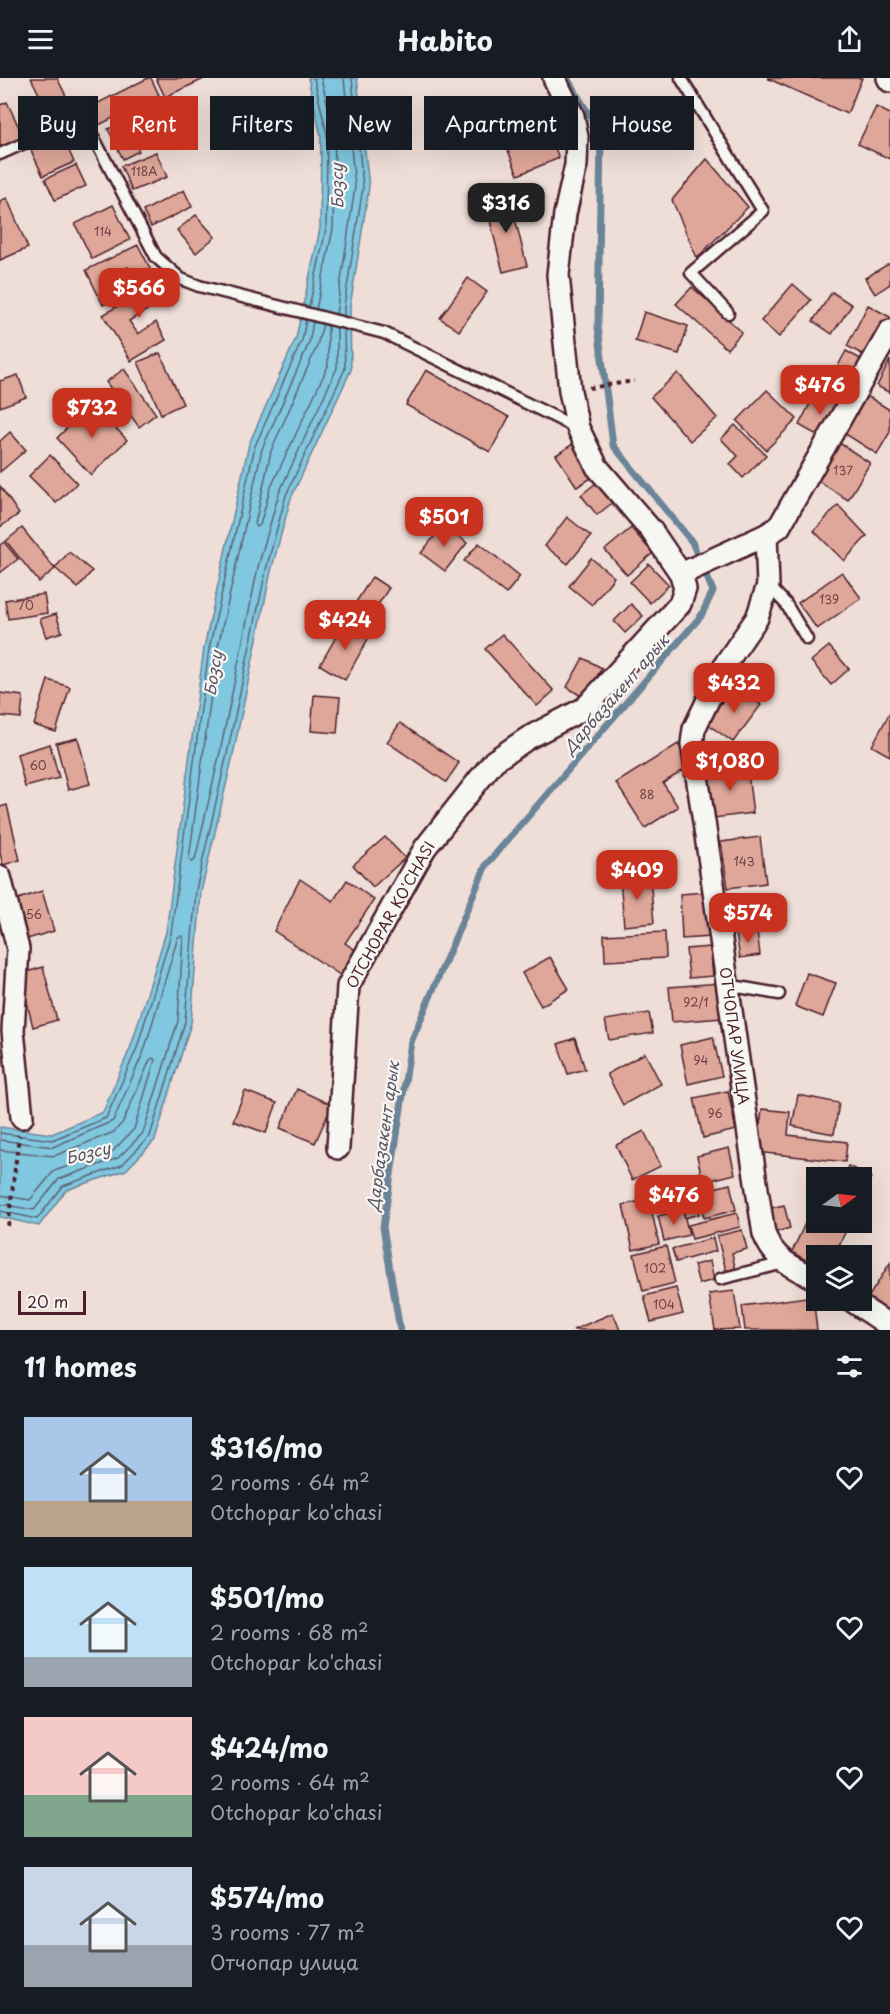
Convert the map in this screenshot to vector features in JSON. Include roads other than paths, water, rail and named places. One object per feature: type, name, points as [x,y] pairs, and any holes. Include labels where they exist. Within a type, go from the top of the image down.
[{"type":"street","points":[[554,78],[573,116],[577,137],[576,165],[565,214],[558,275],[570,391],[578,428],[597,467],[651,530],[681,573],[779,527],[890,331]]},
{"type":"street","name":"ОТЧОПАР УЛИЦА","points":[[766,535],[768,585],[757,618],[726,663],[693,729],[692,744],[764,1234],[770,1249],[785,1263],[806,1274]]},
{"type":"street","name":"OTCHOPAR KO'CHASI","points":[[339,1148],[348,986],[424,848],[494,761],[528,738],[585,708],[680,603],[685,589],[681,573]]},
{"type":"street","points":[[0,877],[18,950],[13,1031],[22,1117]]},
{"type":"street","points":[[868,1311],[890,1326]]},
{"type":"lane","points":[[681,78],[762,211],[691,273],[728,313]]},
{"type":"lane","points":[[0,154],[83,117],[156,257],[181,279],[199,286],[384,333],[578,428]]},
{"type":"lane","points":[[768,585],[786,604],[807,639]]},
{"type":"lane","points":[[727,985],[779,994]]},
{"type":"lane","points":[[720,1279],[785,1263]]},
{"type":"water","name":"Бозсу","points":[[308,78],[357,78],[359,96],[326,96],[326,150],[365,150],[369,187],[350,307],[351,370],[291,498],[271,571],[233,755],[201,892],[191,1023],[155,1140],[126,1170],[66,1190],[39,1226],[0,1217],[0,1127],[52,1134],[103,1112],[131,1046],[166,932],[204,648],[249,444],[296,338],[320,229],[321,136],[314,96],[312,96]]},
{"type":"waterway","name":"Дарбазакент арык","points":[[400,1330],[383,1227],[411,1042],[486,865],[701,616],[713,591],[692,542],[613,445],[598,327],[601,135],[567,78]]}]
